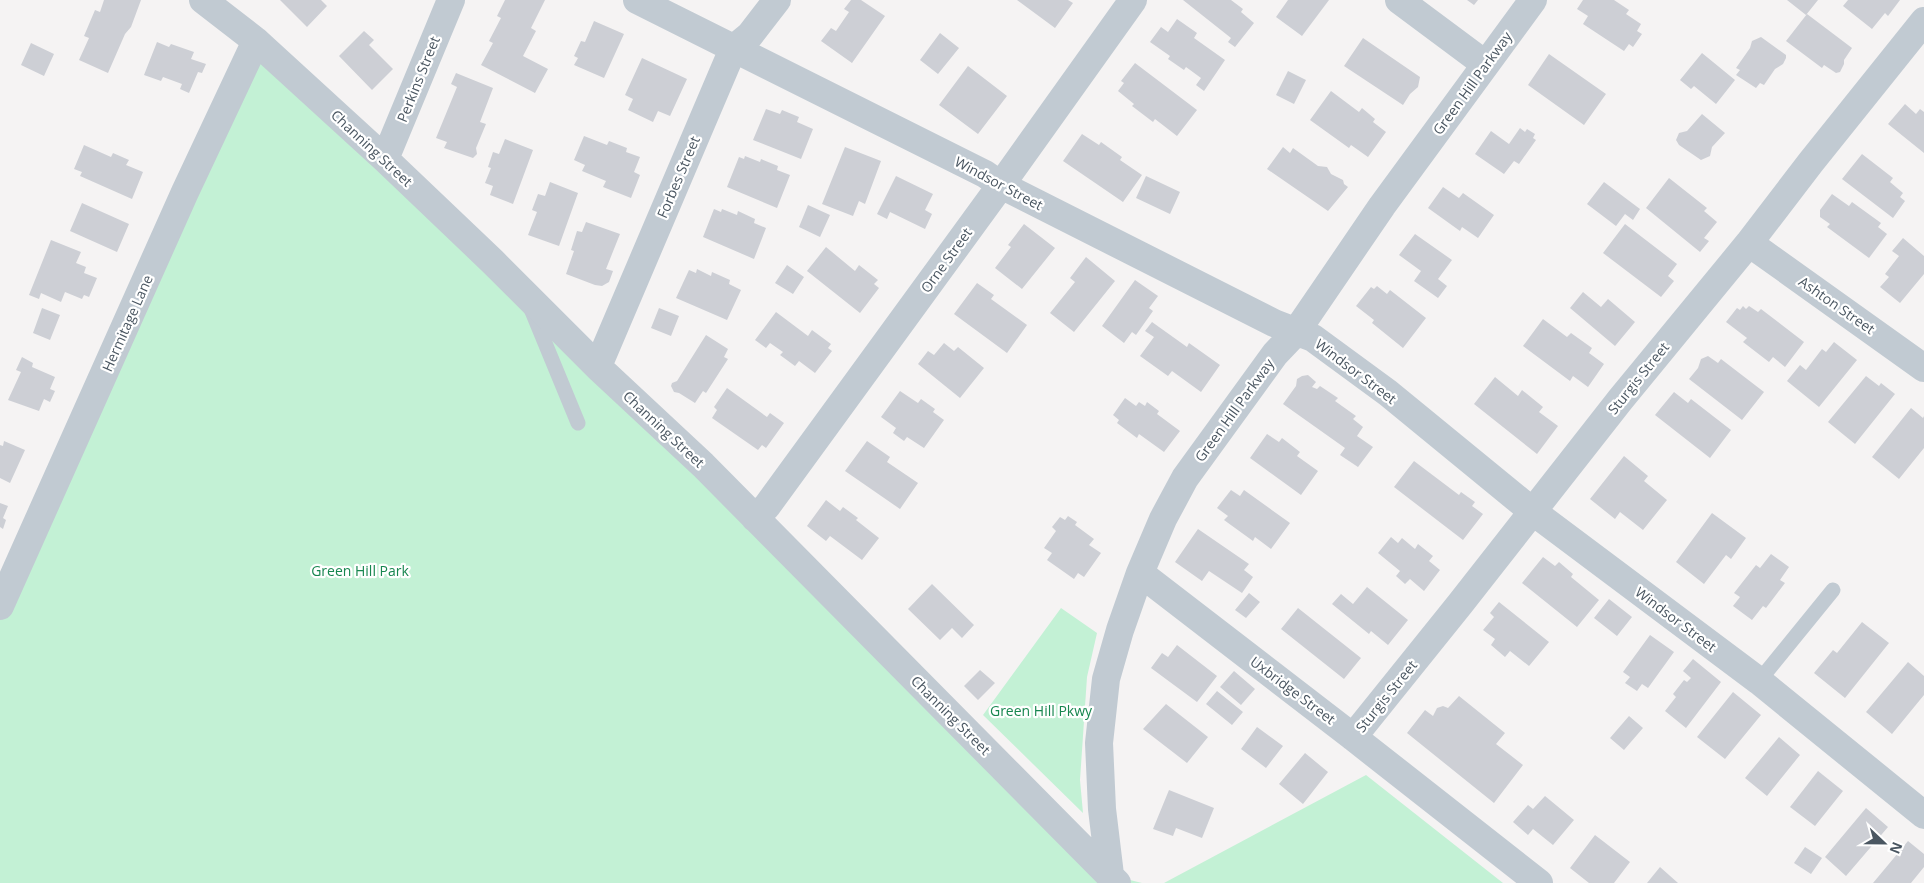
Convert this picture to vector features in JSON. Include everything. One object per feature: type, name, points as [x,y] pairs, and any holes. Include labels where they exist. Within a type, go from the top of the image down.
[{"type":"street","name":"Channing Street","points":[[202,0],[256,42],[385,159],[703,465],[1114,879]]},
{"type":"street","name":"Perkins Street","points":[[385,159],[451,0]]},
{"type":"street","name":"Windsor Street","points":[[637,0],[985,174],[1001,185],[1274,323],[1313,338],[1388,393],[1532,511],[1759,682],[1924,815]]},
{"type":"street","name":"Forbes Street","points":[[598,366],[733,49],[750,35],[776,0]]},
{"type":"street","name":"Orne Street","points":[[755,518],[767,506],[1133,0]]},
{"type":"street","points":[[1398,0],[1485,64]]},
{"type":"street","name":"Green Hill Parkway","points":[[1114,879],[1102,809],[1100,743],[1106,679],[1120,630],[1162,519],[1185,478],[1274,354],[1296,332],[1382,206],[1533,0]]},
{"type":"street","name":"Sturgis Street","points":[[1353,737],[1532,511],[1749,243],[1810,162],[1924,21]]},
{"type":"street","name":"Hermitage Lane","points":[[0,606],[185,192],[256,42]]},
{"type":"street","name":"Ashton Street","points":[[1749,243],[1924,368]]},
{"type":"street","name":"Uxbridge Street","points":[[1140,574],[1353,737],[1539,883]]},
{"type":"lane","points":[[524,293],[578,423]]},
{"type":"lane","points":[[1759,682],[1833,590]]},
{"type":"green space","name":"Green Hill Park","points":[[256,41],[1110,875],[1142,883],[0,883],[0,606]]},
{"type":"green space","name":"Green Hill Pkwy","points":[[1061,608],[1097,633],[1087,677],[1080,780],[1083,813],[983,715]]},
{"type":"green space","points":[[1366,775],[1503,883],[1164,883]]},
{"type":"building","points":[[104,0],[141,0],[131,27],[125,34],[108,73],[79,60],[89,38],[84,36],[95,10],[100,12]]},
{"type":"building","points":[[280,0],[321,0],[327,6],[307,27]]},
{"type":"building","points":[[505,0],[545,0],[531,28],[536,31],[523,56],[548,69],[535,93],[481,65],[493,43],[489,41],[501,18],[497,16]]},
{"type":"building","points":[[851,0],[861,0],[885,16],[852,63],[821,41],[831,28],[836,31],[849,12],[844,9]]},
{"type":"building","points":[[1017,0],[1068,0],[1073,3],[1055,28]]},
{"type":"building","points":[[1183,0],[1231,0],[1243,9],[1241,12],[1254,23],[1235,47],[1228,42],[1231,38]]},
{"type":"building","points":[[1288,0],[1329,0],[1302,36],[1276,17]]},
{"type":"building","points":[[1467,0],[1478,0],[1474,5]]},
{"type":"building","points":[[1583,0],[1614,0],[1629,10],[1626,14],[1641,24],[1637,31],[1642,34],[1633,47],[1629,44],[1624,51],[1583,24],[1588,16],[1577,9]]},
{"type":"building","points":[[1787,0],[1818,0],[1806,15]]},
{"type":"building","points":[[1848,0],[1900,0],[1888,16],[1885,13],[1872,29],[1843,6]]},
{"type":"building","points":[[1807,14],[1852,48],[1844,60],[1840,72],[1836,73],[1824,65],[1822,68],[1786,41]]},
{"type":"building","points":[[1177,19],[1197,33],[1194,38],[1225,60],[1204,91],[1196,85],[1201,78],[1186,67],[1184,70],[1168,59],[1170,56],[1150,42],[1161,27],[1168,32]]},
{"type":"building","points":[[594,21],[624,34],[604,78],[574,65],[578,58],[574,56],[581,41],[585,42]]},
{"type":"building","points":[[364,31],[374,40],[369,45],[393,69],[372,90],[339,56]]},
{"type":"building","points":[[940,33],[959,48],[938,74],[920,60]]},
{"type":"building","points":[[1761,37],[1786,55],[1786,58],[1783,64],[1775,69],[1764,85],[1760,83],[1756,88],[1736,75],[1740,70],[1736,68],[1750,48],[1752,41]]},
{"type":"building","points":[[1363,38],[1420,77],[1418,87],[1410,94],[1403,105],[1344,66]]},
{"type":"building","points":[[157,42],[169,47],[171,44],[194,52],[191,59],[206,64],[202,73],[198,72],[189,93],[180,89],[182,84],[163,77],[161,81],[144,75]]},
{"type":"building","points":[[31,43],[54,54],[44,76],[21,65]]},
{"type":"building","points":[[1702,53],[1735,80],[1716,104],[1694,86],[1691,89],[1680,80]]},
{"type":"building","points":[[1549,54],[1606,94],[1584,125],[1528,85]]},
{"type":"building","points":[[642,58],[687,79],[670,116],[658,111],[653,122],[628,110],[633,99],[625,95]]},
{"type":"building","points":[[1135,63],[1197,110],[1177,136],[1155,119],[1153,122],[1132,106],[1134,104],[1118,91],[1124,83],[1121,81]]},
{"type":"building","points":[[968,66],[1007,96],[978,134],[939,105]]},
{"type":"building","points":[[1288,71],[1306,80],[1294,104],[1276,95]]},
{"type":"building","points":[[456,73],[493,88],[480,122],[486,124],[476,148],[477,154],[473,158],[444,148],[447,142],[436,138],[457,87],[451,84]]},
{"type":"building","points":[[1331,91],[1359,112],[1362,108],[1375,119],[1373,122],[1386,132],[1368,157],[1351,145],[1349,148],[1310,120]]},
{"type":"building","points":[[1905,104],[1916,114],[1920,109],[1924,112],[1924,153],[1888,124]]},
{"type":"building","points":[[766,109],[780,114],[782,110],[799,117],[797,122],[813,129],[801,159],[753,140]]},
{"type":"building","points":[[1702,114],[1725,133],[1712,147],[1710,156],[1701,160],[1679,145],[1676,140],[1679,133],[1687,131]]},
{"type":"building","points":[[1520,128],[1525,132],[1527,129],[1535,134],[1533,138],[1536,140],[1519,164],[1514,161],[1504,174],[1475,154],[1491,131],[1509,144]]},
{"type":"building","points":[[1082,134],[1099,145],[1101,142],[1122,157],[1120,160],[1142,175],[1123,202],[1063,161]]},
{"type":"building","points":[[584,136],[607,145],[609,141],[627,148],[626,152],[640,157],[634,172],[640,175],[631,198],[603,187],[606,181],[582,171],[585,165],[574,160]]},
{"type":"building","points":[[505,139],[533,150],[513,204],[490,195],[493,186],[485,183],[491,168],[488,167],[493,152],[499,154]]},
{"type":"building","points":[[84,145],[111,157],[113,153],[129,160],[126,165],[143,172],[132,199],[80,176],[82,172],[74,169]]},
{"type":"building","points":[[845,147],[881,161],[865,204],[859,201],[853,216],[822,204]]},
{"type":"building","points":[[1283,147],[1290,153],[1293,148],[1318,166],[1327,167],[1331,174],[1343,180],[1344,184],[1348,187],[1328,211],[1267,169]]},
{"type":"building","points":[[1862,154],[1893,178],[1890,182],[1903,193],[1900,197],[1905,201],[1893,218],[1842,179]]},
{"type":"building","points":[[745,156],[760,162],[761,159],[778,166],[777,170],[790,175],[777,208],[727,187],[739,157],[744,159]]},
{"type":"building","points":[[896,176],[933,194],[925,210],[932,214],[925,229],[890,212],[887,219],[877,214]]},
{"type":"building","points":[[1146,176],[1180,192],[1170,214],[1136,198]]},
{"type":"building","points":[[1669,178],[1707,208],[1704,211],[1717,222],[1704,238],[1709,241],[1700,252],[1646,208]]},
{"type":"building","points":[[550,182],[578,193],[559,246],[528,235],[537,212],[532,210],[538,194],[545,196]]},
{"type":"building","points":[[1604,182],[1640,209],[1633,220],[1625,214],[1616,226],[1587,204]]},
{"type":"building","points":[[1443,187],[1459,198],[1463,193],[1494,215],[1478,238],[1462,227],[1460,231],[1428,208]]},
{"type":"building","points":[[1832,194],[1849,206],[1852,202],[1881,223],[1878,227],[1887,234],[1869,258],[1827,227],[1830,224],[1820,217],[1820,210]]},
{"type":"building","points":[[82,203],[129,224],[117,252],[70,231]]},
{"type":"building","points":[[808,205],[830,215],[820,237],[799,227]]},
{"type":"building","points":[[714,209],[721,212],[722,209],[737,215],[738,211],[755,219],[754,223],[766,228],[754,259],[703,237]]},
{"type":"building","points":[[586,222],[620,234],[606,269],[613,271],[609,282],[602,286],[566,274],[574,251],[571,250],[577,231],[582,232]]},
{"type":"building","points":[[1024,224],[1055,248],[1022,289],[995,268],[1011,247],[1008,245]]},
{"type":"building","points":[[1625,224],[1677,264],[1668,276],[1674,281],[1661,297],[1603,253]]},
{"type":"building","points":[[1415,234],[1452,260],[1438,279],[1447,286],[1438,298],[1414,281],[1421,271],[1399,255]]},
{"type":"building","points":[[1903,238],[1924,256],[1924,274],[1900,303],[1880,287],[1889,277],[1885,274],[1899,256],[1892,251]]},
{"type":"building","points":[[51,240],[81,252],[76,263],[86,267],[84,273],[97,278],[89,297],[84,295],[82,299],[65,292],[61,302],[41,293],[39,299],[29,295]]},
{"type":"building","points":[[826,247],[855,271],[859,265],[878,280],[874,284],[879,288],[860,313],[807,271]]},
{"type":"building","points":[[1086,257],[1115,281],[1074,332],[1050,313],[1075,282],[1070,278]]},
{"type":"building","points":[[787,265],[804,277],[793,294],[775,283]]},
{"type":"building","points":[[697,269],[711,276],[712,272],[730,280],[729,284],[741,290],[727,320],[676,298],[689,270],[696,273]]},
{"type":"building","points":[[1135,280],[1158,296],[1149,308],[1153,311],[1136,335],[1132,332],[1124,343],[1102,326]]},
{"type":"building","points":[[977,283],[994,295],[991,299],[1027,325],[1007,353],[954,314]]},
{"type":"building","points":[[1377,286],[1387,294],[1390,290],[1426,318],[1403,348],[1372,323],[1374,320],[1356,306],[1371,287],[1374,289]]},
{"type":"building","points":[[1583,292],[1601,307],[1608,299],[1635,322],[1615,346],[1570,308]]},
{"type":"building","points":[[1743,306],[1746,309],[1749,306],[1758,312],[1761,309],[1804,342],[1785,367],[1773,357],[1769,362],[1743,342],[1747,338],[1726,322],[1737,308],[1740,310]]},
{"type":"building","points":[[42,308],[60,315],[50,340],[33,333]]},
{"type":"building","points":[[659,308],[679,316],[671,336],[651,328]]},
{"type":"building","points":[[776,312],[808,336],[812,330],[831,344],[828,348],[832,351],[815,373],[799,361],[795,366],[780,355],[783,352],[770,343],[766,348],[755,340]]},
{"type":"building","points":[[1543,319],[1567,337],[1571,333],[1592,348],[1589,353],[1604,364],[1588,387],[1573,376],[1570,381],[1523,346]]},
{"type":"building","points":[[1152,322],[1187,347],[1189,343],[1220,365],[1201,392],[1172,371],[1168,376],[1140,356],[1154,337],[1145,331]]},
{"type":"building","points":[[706,335],[728,349],[724,357],[728,359],[706,393],[703,391],[695,403],[674,392],[671,386],[672,383],[677,381]]},
{"type":"building","points":[[1834,342],[1857,360],[1819,407],[1787,381],[1800,365],[1806,370],[1822,349],[1826,352]]},
{"type":"building","points":[[944,343],[954,351],[958,347],[984,368],[960,398],[918,364],[928,351],[934,355]]},
{"type":"building","points":[[1708,356],[1718,363],[1721,359],[1764,392],[1742,420],[1689,379],[1698,368],[1701,359]]},
{"type":"building","points":[[22,357],[33,363],[32,367],[55,377],[50,389],[55,391],[50,402],[44,399],[39,411],[8,400],[21,372],[16,370]]},
{"type":"building","points":[[1308,375],[1316,382],[1312,387],[1317,389],[1320,386],[1338,398],[1335,401],[1356,416],[1353,419],[1363,427],[1357,436],[1373,447],[1358,467],[1340,455],[1345,448],[1283,404],[1296,386],[1297,379]]},
{"type":"building","points":[[1866,376],[1879,386],[1881,383],[1895,394],[1855,444],[1828,422]]},
{"type":"building","points":[[1495,377],[1518,396],[1522,390],[1543,407],[1539,412],[1558,426],[1537,454],[1474,404]]},
{"type":"building","points":[[727,388],[767,417],[770,413],[784,423],[766,448],[762,445],[758,450],[712,418],[717,410],[714,407]]},
{"type":"building","points":[[900,391],[918,403],[921,399],[935,409],[933,412],[944,420],[924,448],[907,437],[904,441],[893,433],[896,428],[881,417]]},
{"type":"building","points":[[1674,392],[1688,403],[1691,399],[1731,430],[1710,458],[1655,415]]},
{"type":"building","points":[[1125,398],[1136,406],[1139,402],[1145,406],[1147,402],[1159,411],[1157,414],[1180,431],[1164,452],[1139,434],[1137,438],[1117,423],[1119,420],[1113,415]]},
{"type":"building","points":[[1911,408],[1923,418],[1924,416],[1924,448],[1899,479],[1872,457]]},
{"type":"building","points":[[1267,434],[1279,442],[1282,438],[1300,452],[1297,456],[1318,471],[1301,495],[1250,458]]},
{"type":"building","points":[[4,441],[25,450],[10,483],[0,478],[0,445],[3,446]]},
{"type":"building","points":[[867,441],[890,457],[887,462],[918,483],[900,509],[845,471]]},
{"type":"building","points":[[1624,456],[1648,476],[1644,481],[1667,500],[1643,530],[1620,512],[1615,519],[1590,499]]},
{"type":"building","points":[[1414,461],[1459,495],[1461,492],[1475,502],[1472,506],[1483,514],[1463,540],[1394,487]]},
{"type":"building","points":[[1231,490],[1240,496],[1244,490],[1290,523],[1271,549],[1255,537],[1253,541],[1224,520],[1228,516],[1217,508]]},
{"type":"building","points":[[826,500],[840,511],[843,507],[879,538],[862,560],[830,536],[826,541],[807,526]]},
{"type":"building","points":[[0,503],[8,506],[3,518],[6,520],[3,529],[0,527]]},
{"type":"building","points":[[1712,513],[1746,538],[1731,559],[1726,555],[1704,584],[1676,562]]},
{"type":"building","points":[[1068,516],[1077,522],[1075,525],[1094,539],[1089,545],[1101,553],[1084,577],[1078,573],[1074,579],[1047,560],[1052,553],[1044,548],[1056,531],[1052,527],[1060,517],[1065,520]]},
{"type":"building","points":[[1198,529],[1249,564],[1244,570],[1253,577],[1242,593],[1209,571],[1202,581],[1175,562]]},
{"type":"building","points":[[1391,537],[1398,543],[1402,538],[1415,549],[1418,544],[1433,556],[1429,561],[1440,570],[1424,591],[1410,579],[1405,584],[1396,576],[1400,571],[1378,553]]},
{"type":"building","points":[[1771,554],[1789,567],[1780,580],[1785,583],[1766,608],[1763,606],[1752,620],[1733,606],[1740,597],[1734,593],[1756,565],[1760,568]]},
{"type":"building","points":[[1543,557],[1555,566],[1559,562],[1573,574],[1571,577],[1599,600],[1577,627],[1522,583]]},
{"type":"building","points":[[932,584],[974,625],[962,638],[952,628],[940,640],[908,609]]},
{"type":"building","points":[[1367,587],[1408,620],[1388,645],[1371,631],[1369,634],[1332,604],[1341,594],[1353,604]]},
{"type":"building","points":[[1249,593],[1260,602],[1246,618],[1235,610]]},
{"type":"building","points":[[1609,599],[1632,617],[1617,636],[1594,618]]},
{"type":"building","points":[[1499,602],[1549,642],[1529,666],[1510,651],[1505,657],[1491,645],[1495,639],[1483,630],[1494,617],[1490,613]]},
{"type":"building","points":[[1298,608],[1361,658],[1344,679],[1281,629]]},
{"type":"building","points":[[1862,622],[1889,643],[1845,698],[1814,673],[1833,650],[1837,653]]},
{"type":"building","points":[[1650,635],[1674,652],[1648,688],[1642,684],[1637,691],[1625,683],[1630,677],[1623,672]]},
{"type":"building","points":[[1177,645],[1217,676],[1197,702],[1151,668],[1162,653],[1168,657]]},
{"type":"building","points":[[1693,659],[1721,682],[1686,728],[1665,711],[1676,697],[1673,694],[1684,680],[1687,682],[1691,678],[1683,671]]},
{"type":"building","points":[[1908,662],[1924,676],[1924,695],[1892,734],[1866,712]]},
{"type":"building","points":[[980,670],[995,683],[978,700],[964,686]]},
{"type":"building","points":[[1234,671],[1255,689],[1241,705],[1220,687]]},
{"type":"building","points":[[1217,691],[1243,712],[1232,725],[1206,704]]},
{"type":"building","points":[[1733,692],[1761,715],[1725,759],[1697,737]]},
{"type":"building","points":[[1459,696],[1505,733],[1496,744],[1523,765],[1494,803],[1407,733],[1425,710],[1433,716],[1437,708],[1443,706],[1448,708]]},
{"type":"building","points":[[1166,704],[1208,737],[1187,763],[1143,729]]},
{"type":"building","points":[[1629,716],[1643,728],[1624,750],[1610,738]]},
{"type":"building","points":[[1257,727],[1283,746],[1266,768],[1241,749]]},
{"type":"building","points":[[1779,737],[1800,755],[1767,796],[1745,778]]},
{"type":"building","points":[[1305,753],[1328,772],[1303,804],[1279,784]]},
{"type":"building","points":[[1818,771],[1843,791],[1815,826],[1790,807]]},
{"type":"building","points":[[1169,790],[1214,808],[1202,838],[1176,828],[1173,836],[1153,829]]},
{"type":"building","points":[[1545,796],[1574,820],[1553,845],[1533,829],[1528,835],[1513,822],[1528,805],[1533,809]]},
{"type":"building","points":[[1866,808],[1888,827],[1846,876],[1825,857]]},
{"type":"building","points":[[1595,835],[1630,862],[1614,883],[1589,883],[1570,868]]},
{"type":"building","points":[[1908,841],[1924,854],[1924,867],[1911,883],[1873,883]]},
{"type":"building","points":[[1805,847],[1822,858],[1811,874],[1794,863]]},
{"type":"building","points":[[1660,867],[1678,883],[1647,883]]}]
